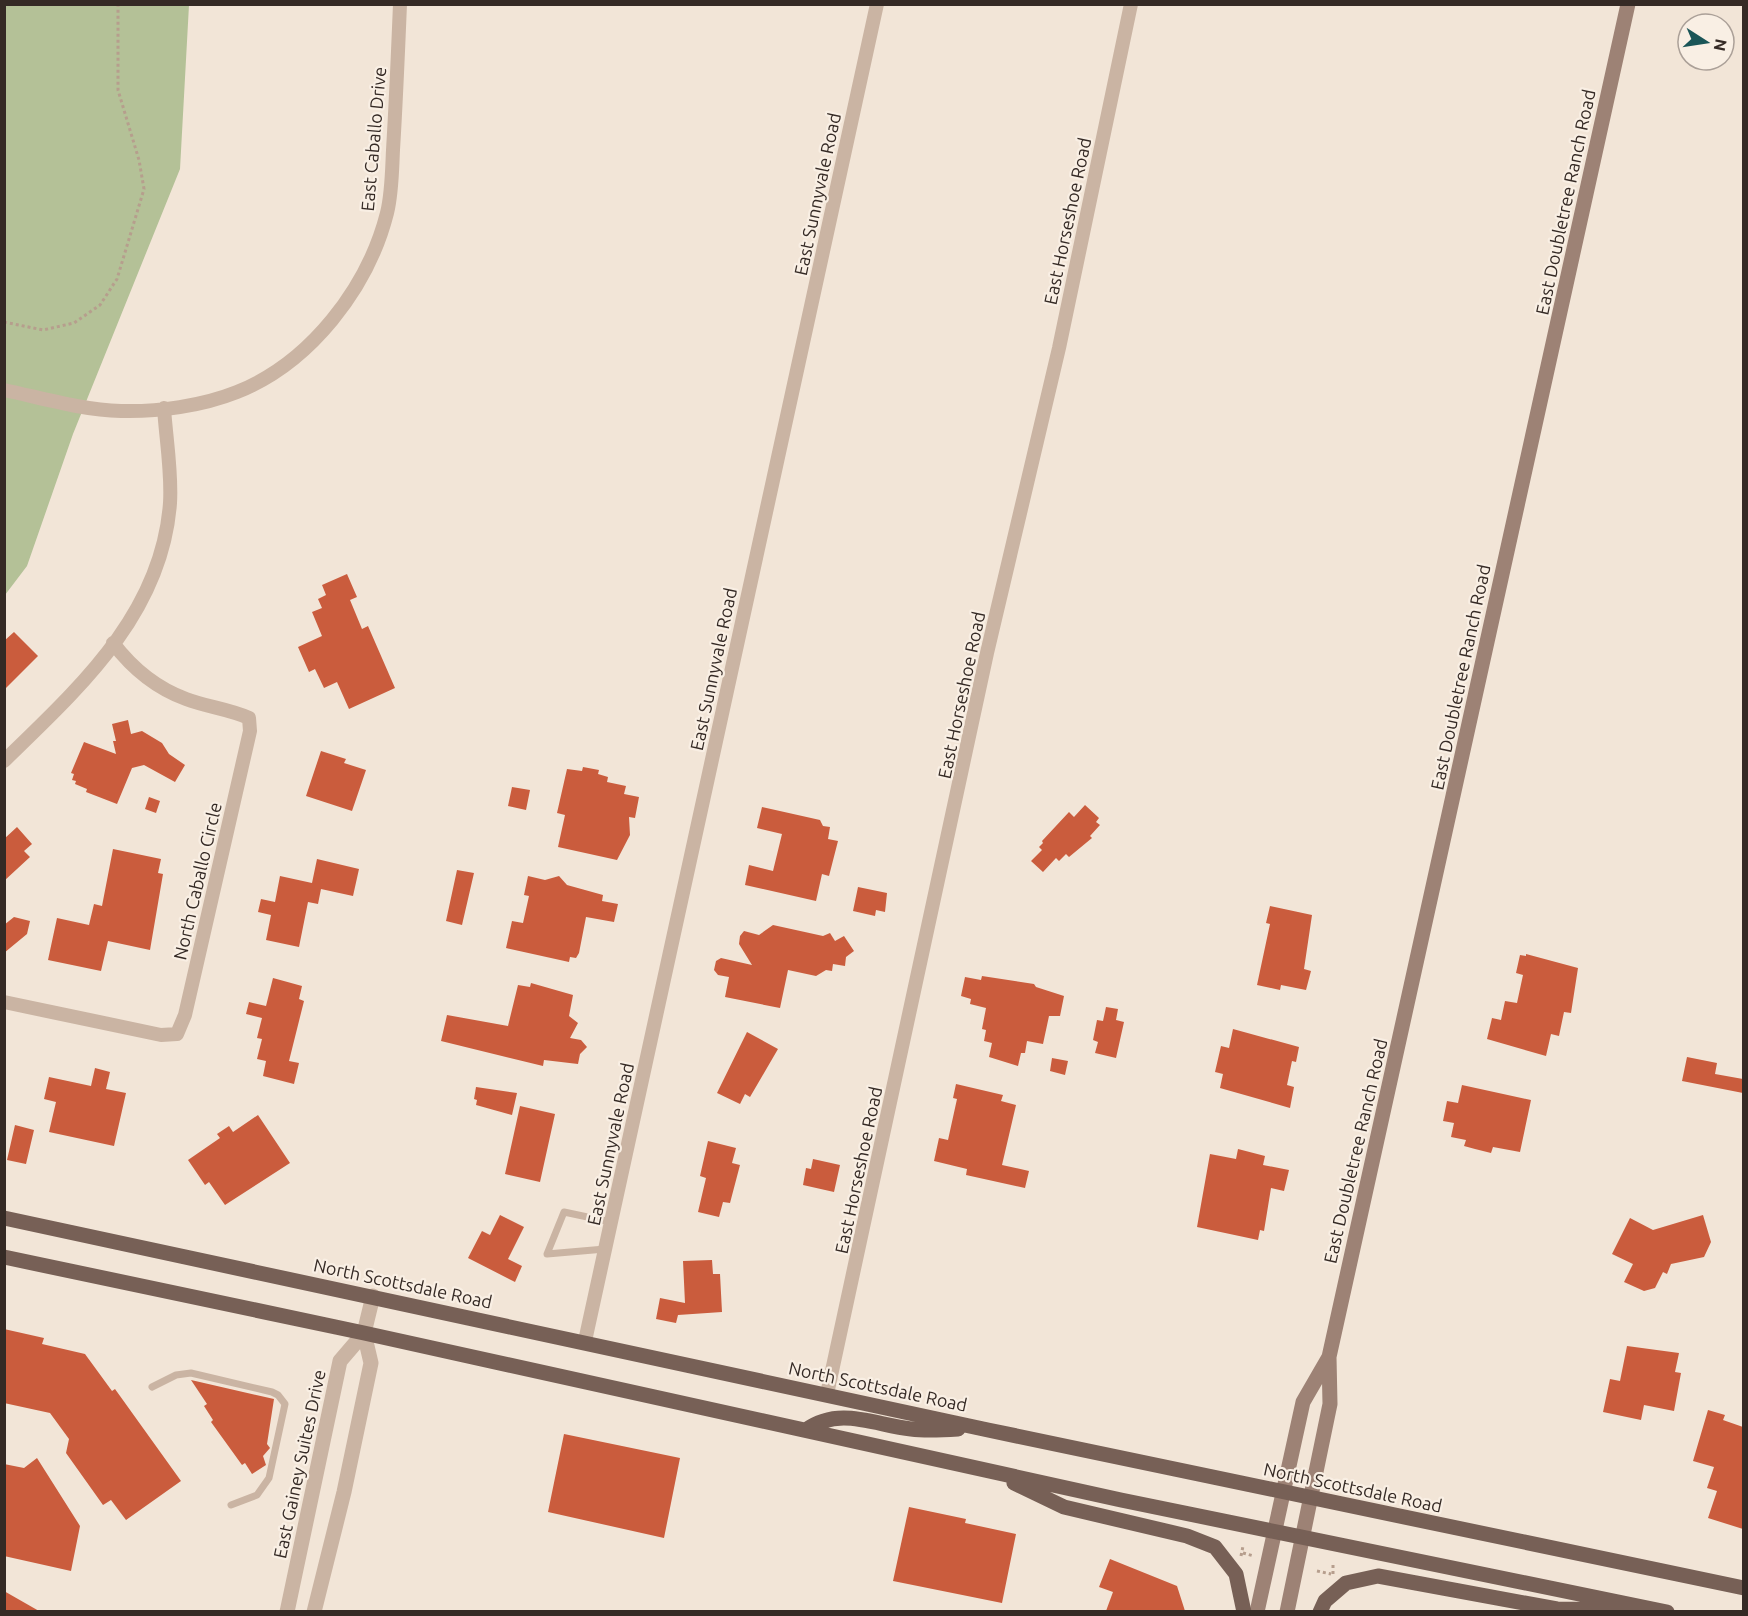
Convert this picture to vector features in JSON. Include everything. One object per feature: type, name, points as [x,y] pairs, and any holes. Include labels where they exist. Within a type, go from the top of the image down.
[{"type":"main road","name":"East Doubletree Ranch Road","points":[[1287,1611],[1330,1404],[1329,1357],[1628,4]]},
{"type":"main road","name":"North Scottsdale Road","points":[[4,1218],[585,1341],[988,1430],[1743,1588]]},
{"type":"main road","points":[[4,1257],[364,1333],[981,1469],[1666,1611]]},
{"type":"main road","name":"East Doubletree Ranch Road","points":[[1257,1611],[1303,1402],[1329,1357]]},
{"type":"main road","points":[[806,1430],[821,1420],[840,1417],[919,1430],[988,1430]]},
{"type":"main road","points":[[981,1469],[1064,1507],[1187,1536],[1215,1547],[1236,1574],[1244,1611]]},
{"type":"main road","points":[[1320,1611],[1325,1601],[1346,1582],[1373,1576],[1557,1609],[1666,1611]]},
{"type":"street","name":"East Caballo Drive","points":[[4,390],[120,411],[164,408],[199,403],[237,392],[264,377],[303,349],[344,306],[366,268],[387,212],[395,117],[400,4]]},
{"type":"street","name":"East Sunnyvale Road","points":[[585,1341],[877,4]]},
{"type":"street","name":"East Horseshoe Road","points":[[827,1394],[987,653],[1059,348],[1131,4]]},
{"type":"street","points":[[4,761],[78,689],[141,605],[155,576],[166,536],[170,501],[164,408]]},
{"type":"street","name":"North Caballo Circle","points":[[4,1002],[160,1035],[177,1034],[185,1015],[250,731],[249,718],[186,699],[155,684],[127,662],[113,643]]},
{"type":"street","name":"East Gainey Suites Drive","points":[[314,1611],[344,1492],[371,1363],[364,1333],[372,1296]]},
{"type":"street","name":"East Gainey Suites Drive","points":[[287,1611],[340,1361],[364,1333]]},
{"type":"lane","points":[[605,1249],[546,1254],[564,1212],[611,1222]]},
{"type":"lane","points":[[152,1387],[176,1375],[190,1373],[273,1392],[285,1404],[269,1478],[257,1495],[231,1505]]},
{"type":"path","points":[[4,322],[43,330],[74,323],[100,305],[117,279],[144,189],[139,160],[118,90],[118,4]]},
{"type":"path","points":[[1243,1546],[1243,1553],[1254,1556]]},
{"type":"path","points":[[1317,1571],[1333,1575],[1333,1565]]},
{"type":"green space","points":[[5,5],[189,5],[180,169],[73,434],[27,566],[5,595]]},
{"type":"building","points":[[347,574],[357,597],[350,600],[362,629],[368,626],[395,688],[349,709],[337,682],[324,688],[315,669],[309,672],[298,647],[322,636],[312,612],[322,608],[318,599],[326,595],[322,585]]},
{"type":"building","points":[[14,632],[38,656],[4,690],[4,641]]},
{"type":"building","points":[[128,720],[131,734],[142,731],[162,743],[169,754],[185,765],[175,782],[144,765],[132,768],[117,804],[86,792],[87,789],[75,784],[76,781],[72,780],[74,774],[71,773],[84,742],[116,754],[112,724]]},
{"type":"building","points":[[321,751],[346,759],[344,763],[366,770],[352,811],[306,796]]},
{"type":"building","points":[[583,767],[599,770],[598,774],[608,777],[607,782],[626,786],[624,794],[639,797],[635,818],[629,817],[630,835],[617,860],[558,847],[565,815],[557,813],[567,769],[582,771]]},
{"type":"building","points":[[512,787],[530,790],[526,810],[508,806]]},
{"type":"building","points":[[149,797],[160,801],[156,813],[145,809]]},
{"type":"building","points":[[1085,805],[1099,818],[1096,822],[1100,825],[1090,836],[1092,838],[1069,857],[1066,854],[1059,861],[1056,858],[1043,872],[1031,861],[1042,850],[1039,847],[1042,841],[1069,812],[1074,817]]},
{"type":"building","points":[[762,807],[820,820],[823,826],[830,827],[828,839],[838,841],[829,876],[822,874],[816,901],[745,885],[749,865],[773,871],[782,834],[757,828]]},
{"type":"building","points":[[17,827],[32,844],[24,851],[30,857],[4,881],[4,839]]},
{"type":"building","points":[[113,849],[161,859],[158,873],[163,874],[150,950],[108,941],[101,971],[48,960],[57,918],[89,925],[94,904],[102,906]]},
{"type":"building","points":[[317,859],[359,869],[353,896],[321,889],[318,904],[308,902],[299,947],[266,940],[271,915],[258,912],[261,899],[275,902],[280,876],[312,883]]},
{"type":"building","points":[[457,870],[474,873],[462,925],[446,921]]},
{"type":"building","points":[[528,876],[545,880],[559,876],[567,885],[603,895],[602,901],[618,904],[614,922],[586,917],[579,953],[576,958],[570,957],[569,962],[506,948],[512,921],[523,923],[529,896],[524,895]]},
{"type":"building","points":[[858,887],[887,893],[885,912],[876,910],[875,916],[853,911]]},
{"type":"building","points":[[1270,906],[1312,915],[1304,969],[1311,971],[1306,990],[1281,985],[1280,990],[1257,985],[1270,924],[1266,923]]},
{"type":"building","points":[[14,917],[30,921],[27,934],[4,953],[4,925]]},
{"type":"building","points":[[773,925],[823,936],[830,933],[835,941],[844,936],[854,951],[846,957],[845,966],[833,964],[832,971],[826,970],[816,976],[788,970],[780,1008],[725,997],[729,977],[718,975],[714,970],[716,961],[721,958],[752,965],[739,944],[740,936],[744,931],[759,935]]},
{"type":"building","points":[[1526,954],[1578,968],[1571,1013],[1564,1012],[1559,1036],[1551,1034],[1546,1056],[1487,1039],[1492,1018],[1501,1020],[1505,1001],[1517,1003],[1523,975],[1516,973],[1520,955],[1526,956]]},
{"type":"building","points":[[982,976],[1034,984],[1036,987],[1064,996],[1060,1016],[1049,1016],[1043,1044],[1027,1041],[1025,1053],[1021,1053],[1018,1066],[989,1057],[992,1043],[984,1041],[986,1030],[982,1029],[986,1008],[970,1004],[971,999],[961,996],[965,977],[981,980]]},
{"type":"building","points":[[273,978],[302,986],[299,999],[304,1001],[289,1061],[299,1063],[294,1084],[263,1076],[266,1061],[257,1059],[262,1039],[257,1038],[262,1018],[246,1014],[249,1002],[266,1006]]},
{"type":"building","points":[[531,983],[573,995],[569,1016],[578,1023],[570,1038],[581,1040],[587,1047],[580,1054],[578,1064],[544,1060],[543,1066],[441,1041],[447,1015],[508,1026],[518,985],[530,987]]},
{"type":"building","points":[[1106,1007],[1118,1009],[1116,1020],[1124,1022],[1116,1058],[1095,1053],[1098,1042],[1093,1040],[1097,1020],[1103,1021]]},
{"type":"building","points":[[1233,1029],[1299,1047],[1296,1062],[1292,1061],[1287,1085],[1294,1087],[1290,1108],[1220,1088],[1223,1074],[1215,1072],[1221,1046],[1229,1048]]},
{"type":"building","points":[[747,1032],[778,1049],[750,1097],[745,1094],[740,1104],[717,1093]]},
{"type":"building","points":[[1687,1057],[1717,1063],[1715,1074],[1743,1079],[1743,1093],[1682,1081]]},
{"type":"building","points":[[1052,1058],[1068,1061],[1065,1075],[1050,1071]]},
{"type":"building","points":[[95,1068],[110,1072],[106,1089],[126,1093],[114,1146],[49,1132],[56,1102],[44,1099],[49,1077],[91,1086]]},
{"type":"building","points":[[956,1084],[1003,1095],[1001,1101],[1016,1105],[1002,1165],[1029,1171],[1025,1188],[966,1175],[967,1169],[934,1161],[939,1138],[948,1140],[957,1099],[953,1098]]},
{"type":"building","points":[[1462,1085],[1531,1100],[1520,1152],[1493,1147],[1491,1153],[1464,1146],[1466,1140],[1451,1137],[1454,1123],[1443,1121],[1447,1101],[1458,1103]]},
{"type":"building","points":[[476,1087],[517,1093],[512,1115],[476,1105],[477,1100],[474,1099]]},
{"type":"building","points":[[520,1106],[555,1114],[540,1182],[505,1174]]},
{"type":"building","points":[[258,1115],[290,1163],[225,1205],[209,1182],[205,1185],[188,1160],[220,1138],[217,1134],[229,1126],[233,1132]]},
{"type":"building","points":[[15,1125],[34,1130],[26,1164],[7,1160]]},
{"type":"building","points":[[708,1141],[736,1148],[732,1163],[740,1165],[730,1203],[723,1202],[719,1217],[698,1212],[706,1178],[700,1176]]},
{"type":"building","points":[[1238,1149],[1265,1156],[1263,1165],[1289,1170],[1284,1191],[1271,1188],[1264,1231],[1260,1230],[1258,1240],[1197,1227],[1210,1154],[1236,1159]]},
{"type":"building","points":[[813,1159],[840,1165],[834,1192],[803,1185],[806,1168],[811,1169]]},
{"type":"building","points":[[500,1215],[524,1227],[508,1259],[522,1266],[515,1282],[468,1258],[482,1231],[490,1235]]},
{"type":"building","points":[[1703,1215],[1711,1242],[1704,1257],[1671,1264],[1667,1274],[1663,1272],[1655,1288],[1644,1291],[1624,1282],[1633,1264],[1612,1254],[1630,1218],[1653,1230]]},
{"type":"building","points":[[712,1260],[713,1274],[720,1274],[722,1312],[678,1315],[676,1323],[656,1319],[660,1298],[685,1303],[683,1261]]},
{"type":"building","points":[[4,1329],[44,1338],[42,1344],[85,1354],[112,1391],[115,1389],[181,1481],[126,1520],[111,1500],[103,1505],[66,1453],[69,1439],[50,1413],[4,1403]]},
{"type":"building","points":[[1627,1346],[1679,1353],[1675,1372],[1681,1373],[1674,1411],[1644,1405],[1641,1420],[1603,1412],[1610,1379],[1620,1381]]},
{"type":"building","points":[[191,1380],[274,1399],[267,1444],[270,1448],[263,1456],[266,1465],[252,1474],[245,1463],[242,1465],[211,1422],[213,1420],[204,1406],[207,1404]]},
{"type":"building","points":[[1708,1410],[1725,1415],[1723,1420],[1743,1427],[1743,1529],[1708,1518],[1717,1491],[1707,1488],[1714,1467],[1693,1461]]},
{"type":"building","points":[[564,1434],[680,1458],[664,1538],[548,1512]]},
{"type":"building","points":[[37,1458],[80,1526],[71,1571],[4,1556],[4,1464],[24,1468]]},
{"type":"building","points":[[909,1507],[966,1519],[965,1523],[1016,1534],[1002,1603],[893,1581]]},
{"type":"building","points":[[1110,1559],[1177,1586],[1185,1611],[1106,1611],[1113,1592],[1099,1587]]},
{"type":"building","points":[[4,1591],[39,1611],[4,1611]]}]
